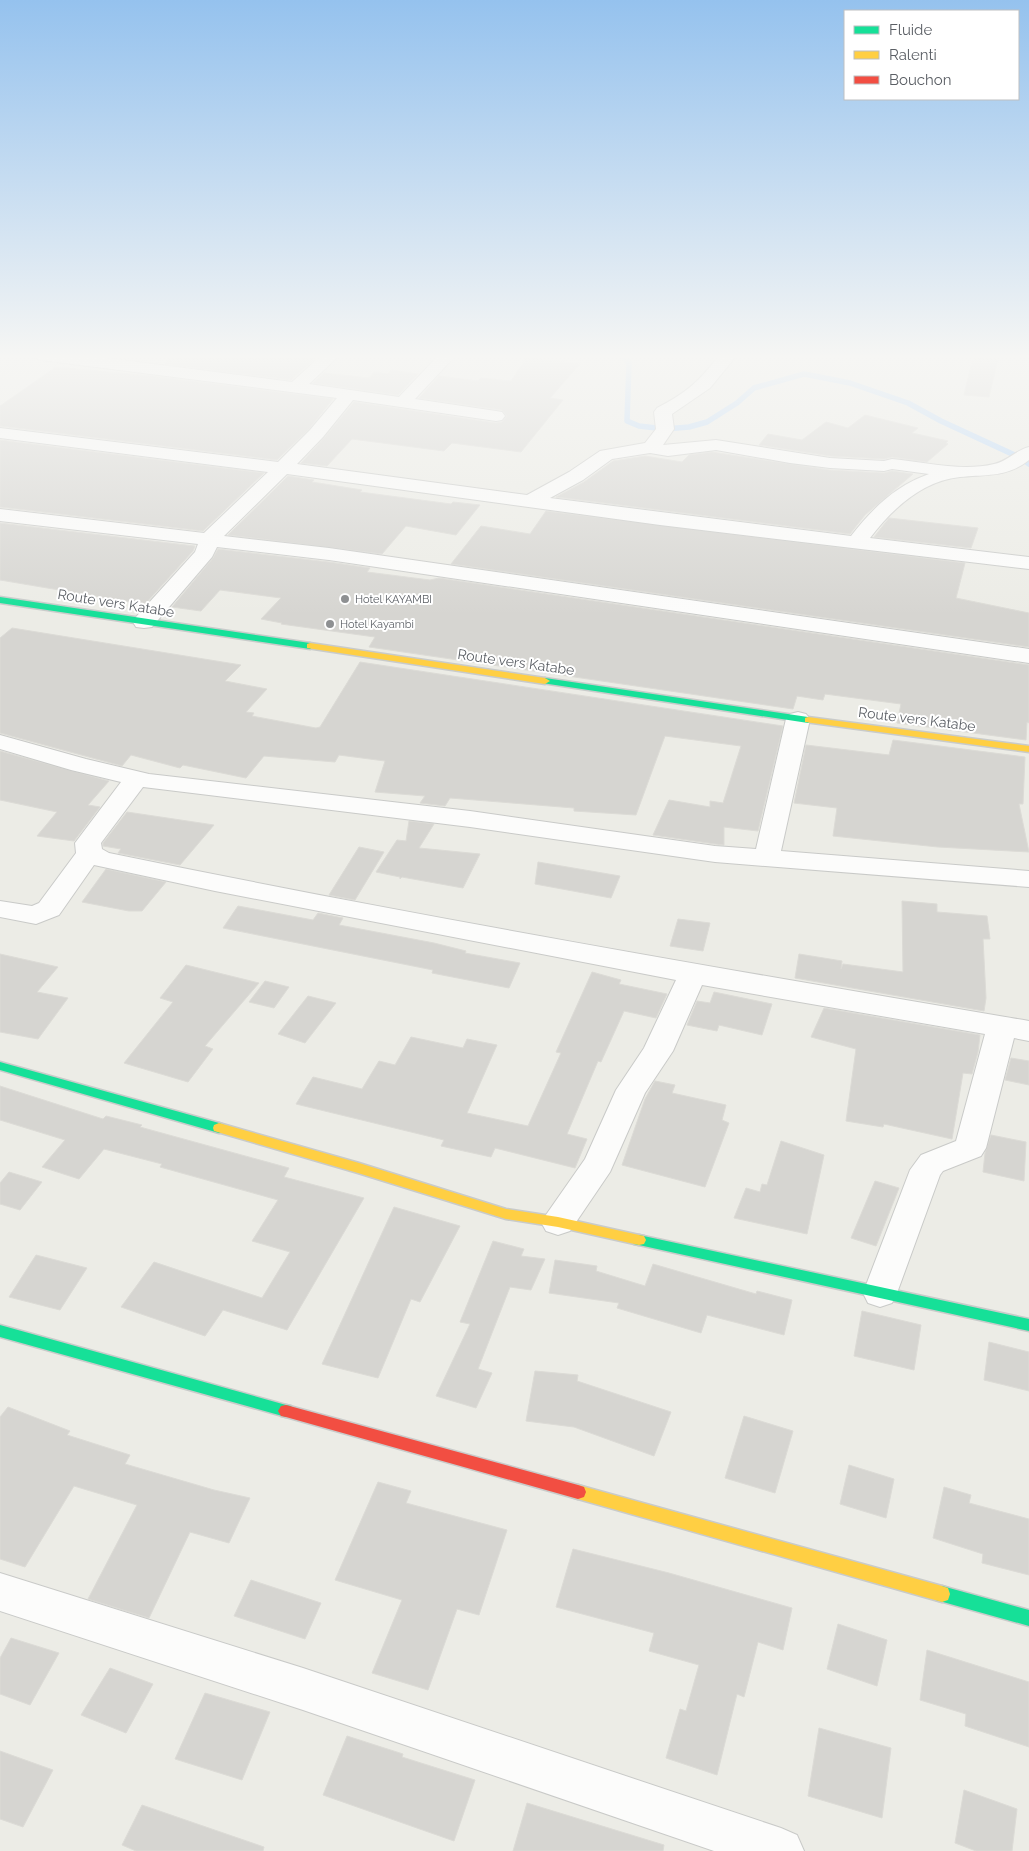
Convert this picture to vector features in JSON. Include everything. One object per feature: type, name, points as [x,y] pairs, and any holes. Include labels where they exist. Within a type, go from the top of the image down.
[{"type":"street","points":[[68,441],[1029,563]]},
{"type":"street","points":[[144,622],[205,553],[209,539],[308,441]]},
{"type":"street","points":[[650,448],[657,441]]},
{"type":"street","points":[[531,501],[576,476],[606,455],[650,448],[668,451],[716,445],[822,462],[884,466],[898,464],[965,472]]},
{"type":"street","points":[[857,542],[872,521],[898,494],[933,478],[1010,465],[1029,452]]},
{"type":"street","points":[[0,515],[330,554],[1029,656]]},
{"type":"street","name":"Route vers Katabe","points":[[0,600],[798,719],[1029,748]]},
{"type":"street","points":[[767,858],[798,719]]},
{"type":"street","points":[[0,742],[80,765],[137,778],[290,799],[470,820],[715,854],[1029,879]]},
{"type":"street","points":[[0,909],[36,915],[50,909],[90,853],[88,843],[137,778]]},
{"type":"street","points":[[90,853],[101,859],[215,883],[694,974],[1015,1029],[970,1148],[932,1162],[926,1170],[880,1293]]},
{"type":"street","points":[[558,1222],[599,1164],[631,1090],[658,1051],[694,974]]},
{"type":"street","points":[[0,1066],[359,1168],[506,1214],[558,1222],[1029,1325]]},
{"type":"street","points":[[0,1331],[1029,1618]]},
{"type":"street","points":[[0,1592],[303,1689],[781,1851]]},
{"type":"building","points":[[0,441],[264,473],[203,531],[0,507]]},
{"type":"building","points":[[125,441],[296,441],[277,460]]},
{"type":"building","points":[[321,441],[350,441],[327,466],[301,463]]},
{"type":"building","points":[[370,441],[530,441],[521,452],[452,443],[444,451]]},
{"type":"building","points":[[762,441],[948,441],[946,443],[948,444],[927,462],[892,457],[884,459],[830,456],[759,445]]},
{"type":"building","points":[[712,452],[830,470],[884,473],[892,471],[913,474],[865,515],[850,534],[556,497],[584,482],[613,461],[645,456],[682,462],[689,455]]},
{"type":"building","points":[[288,476],[362,490],[360,492],[451,504],[453,502],[480,505],[456,535],[406,526],[382,554],[228,535]]},
{"type":"building","points":[[546,511],[965,563],[956,598],[1029,613],[1029,647],[451,564],[481,526],[530,534]]},
{"type":"building","points":[[889,518],[978,528],[971,548],[874,537]]},
{"type":"building","points":[[0,523],[195,546],[193,551],[146,603],[142,604],[0,580]]},
{"type":"building","points":[[218,549],[329,562],[370,568],[367,572],[430,580],[439,578],[1029,665],[1029,723],[1027,722],[1026,740],[897,723],[901,704],[825,694],[823,700],[797,696],[793,709],[369,647],[375,637],[281,624],[261,619],[281,598],[220,590],[201,611],[172,607],[213,558]]},
{"type":"building","points":[[12,628],[241,665],[225,681],[267,689],[246,712],[254,713],[252,716],[316,728],[320,727],[360,662],[783,726],[758,831],[724,827],[724,845],[715,844],[653,835],[669,800],[710,807],[710,801],[723,803],[741,746],[665,736],[636,815],[574,811],[574,808],[450,798],[445,806],[420,803],[425,796],[375,792],[385,761],[339,755],[335,762],[264,756],[246,778],[183,765],[180,768],[131,755],[122,766],[0,733],[0,638]]},
{"type":"building","points":[[893,740],[1025,757],[1023,804],[1019,804],[1029,852],[938,847],[833,836],[837,808],[794,803],[806,745],[889,755]]},
{"type":"building","points":[[0,751],[109,781],[88,805],[100,807],[74,841],[37,836],[57,812],[0,800]]},
{"type":"building","points":[[127,812],[214,825],[180,865],[118,853],[121,849],[103,846],[103,843]]},
{"type":"building","points":[[409,821],[434,824],[419,848],[480,854],[463,888],[402,877],[400,879],[400,877],[376,872],[397,840],[406,841]]},
{"type":"building","points":[[359,847],[384,852],[355,900],[329,895]]},
{"type":"building","points":[[538,862],[620,876],[611,898],[535,884]]},
{"type":"building","points":[[106,869],[166,882],[142,911],[129,911],[82,902]]},
{"type":"building","points":[[902,901],[937,904],[937,912],[987,916],[990,939],[983,939],[986,998],[984,1011],[795,978],[799,954],[842,961],[841,969],[843,964],[903,972]]},
{"type":"building","points":[[238,906],[313,920],[318,913],[343,918],[339,925],[434,943],[466,951],[465,953],[520,963],[509,988],[432,973],[433,970],[223,928]]},
{"type":"building","points":[[678,919],[710,923],[703,951],[670,946]]},
{"type":"building","points":[[0,954],[58,967],[37,992],[68,998],[38,1039],[0,1032]]},
{"type":"building","points":[[186,965],[259,983],[205,1046],[213,1049],[188,1082],[124,1063],[173,1002],[160,998]]},
{"type":"building","points":[[592,972],[621,980],[619,984],[667,994],[656,1018],[624,1011],[601,1062],[598,1061],[567,1134],[587,1139],[575,1168],[495,1148],[491,1157],[441,1146],[444,1140],[296,1104],[313,1077],[362,1089],[379,1061],[395,1065],[411,1037],[463,1048],[467,1039],[497,1045],[467,1113],[528,1126],[561,1053],[556,1052]]},
{"type":"building","points":[[265,981],[289,987],[274,1008],[249,1002]]},
{"type":"building","points":[[714,992],[772,1004],[762,1035],[719,1025],[717,1031],[687,1025],[697,1001],[710,1003]]},
{"type":"building","points":[[308,996],[336,1003],[305,1043],[278,1034]]},
{"type":"building","points":[[824,1008],[980,1035],[972,1074],[963,1073],[952,1139],[884,1124],[883,1127],[846,1121],[856,1049],[811,1037]]},
{"type":"building","points":[[1011,1058],[1029,1061],[1029,1085],[1005,1080]]},
{"type":"building","points":[[655,1081],[675,1085],[672,1093],[726,1105],[722,1120],[729,1123],[705,1187],[622,1165],[645,1099]]},
{"type":"building","points":[[0,1086],[103,1119],[106,1116],[142,1125],[140,1127],[289,1168],[284,1177],[364,1198],[287,1330],[223,1310],[205,1336],[121,1307],[154,1262],[262,1298],[290,1252],[252,1241],[278,1200],[160,1167],[162,1164],[104,1149],[79,1179],[42,1167],[65,1140],[0,1120]]},
{"type":"building","points":[[991,1135],[1026,1142],[1024,1181],[983,1172],[985,1153]]},
{"type":"building","points":[[781,1141],[824,1155],[807,1234],[734,1218],[746,1188],[760,1192],[762,1184],[767,1185]]},
{"type":"building","points":[[9,1172],[42,1182],[20,1210],[0,1204],[0,1183]]},
{"type":"building","points":[[875,1181],[899,1188],[876,1246],[851,1238]]},
{"type":"building","points":[[394,1207],[460,1226],[420,1302],[411,1299],[378,1378],[322,1364]]},
{"type":"building","points":[[493,1241],[524,1249],[521,1256],[545,1259],[531,1290],[510,1287],[478,1369],[492,1373],[476,1408],[436,1396],[470,1324],[460,1322]]},
{"type":"building","points":[[36,1255],[87,1268],[60,1310],[9,1297]]},
{"type":"building","points":[[555,1260],[597,1266],[596,1271],[645,1286],[653,1264],[756,1294],[757,1291],[792,1300],[784,1335],[707,1315],[701,1333],[617,1308],[619,1303],[549,1293]]},
{"type":"building","points":[[862,1311],[921,1325],[914,1370],[854,1356]]},
{"type":"building","points":[[989,1342],[1029,1352],[1029,1391],[984,1380]]},
{"type":"building","points":[[535,1371],[578,1375],[577,1381],[671,1412],[654,1456],[574,1427],[526,1421]]},
{"type":"building","points":[[8,1407],[70,1431],[67,1435],[130,1455],[125,1464],[214,1490],[250,1498],[229,1543],[190,1532],[149,1618],[88,1599],[137,1505],[74,1486],[25,1567],[0,1559],[0,1417]]},
{"type":"building","points":[[744,1416],[793,1431],[775,1493],[725,1478]]},
{"type":"building","points":[[849,1465],[894,1479],[886,1518],[840,1504]]},
{"type":"building","points":[[378,1482],[411,1491],[406,1503],[507,1530],[479,1615],[457,1609],[428,1690],[372,1673],[402,1600],[335,1580]]},
{"type":"building","points":[[944,1487],[971,1495],[969,1503],[1029,1519],[1029,1575],[982,1563],[983,1554],[933,1538]]},
{"type":"building","points":[[573,1549],[669,1573],[792,1608],[783,1650],[758,1642],[744,1697],[737,1694],[717,1775],[666,1758],[680,1709],[686,1711],[699,1665],[649,1651],[654,1633],[556,1607]]},
{"type":"building","points":[[251,1580],[321,1603],[305,1639],[234,1616]]},
{"type":"building","points":[[838,1624],[887,1640],[877,1686],[827,1669]]},
{"type":"building","points":[[11,1638],[59,1653],[30,1705],[0,1694],[0,1658]]},
{"type":"building","points":[[927,1650],[1029,1682],[1029,1747],[965,1726],[966,1714],[920,1700]]},
{"type":"building","points":[[110,1668],[153,1684],[126,1733],[81,1715]]},
{"type":"building","points":[[205,1693],[270,1712],[242,1780],[175,1759]]},
{"type":"building","points":[[819,1728],[891,1748],[882,1818],[808,1796]]},
{"type":"building","points":[[347,1736],[403,1754],[402,1757],[475,1780],[454,1841],[323,1795]]},
{"type":"building","points":[[0,1751],[53,1770],[23,1827],[0,1819]]},
{"type":"building","points":[[964,1790],[1017,1809],[1012,1851],[976,1851],[955,1843]]},
{"type":"building","points":[[527,1803],[664,1845],[663,1851],[513,1851]]},
{"type":"building","points":[[142,1805],[264,1847],[263,1851],[136,1851],[122,1845]]},
{"type":"waterway","points":[[985,441],[1021,458],[1029,464]]},
{"type":"traffic: fast","points":[[0,600],[310,646]]},
{"type":"traffic: fast","points":[[545,681],[808,720]]},
{"type":"traffic: fast","points":[[0,1066],[219,1128]]},
{"type":"traffic: fast","points":[[639,1240],[1029,1325]]},
{"type":"traffic: fast","points":[[0,1331],[286,1411]]},
{"type":"traffic: fast","points":[[942,1594],[1029,1618]]},
{"type":"traffic: slow","points":[[310,646],[545,681]]},
{"type":"traffic: slow","points":[[808,720],[1029,749]]},
{"type":"traffic: slow","points":[[219,1128],[359,1168],[506,1214],[558,1222],[639,1240]]},
{"type":"traffic: slow","points":[[578,1492],[942,1594]]},
{"type":"traffic: jam","points":[[286,1411],[578,1492]]},
{"type":"place","name":"Hotel KAYAMBI","points":[[345,599]]},
{"type":"place","name":"Hotel Kayambi","points":[[330,624]]}]
